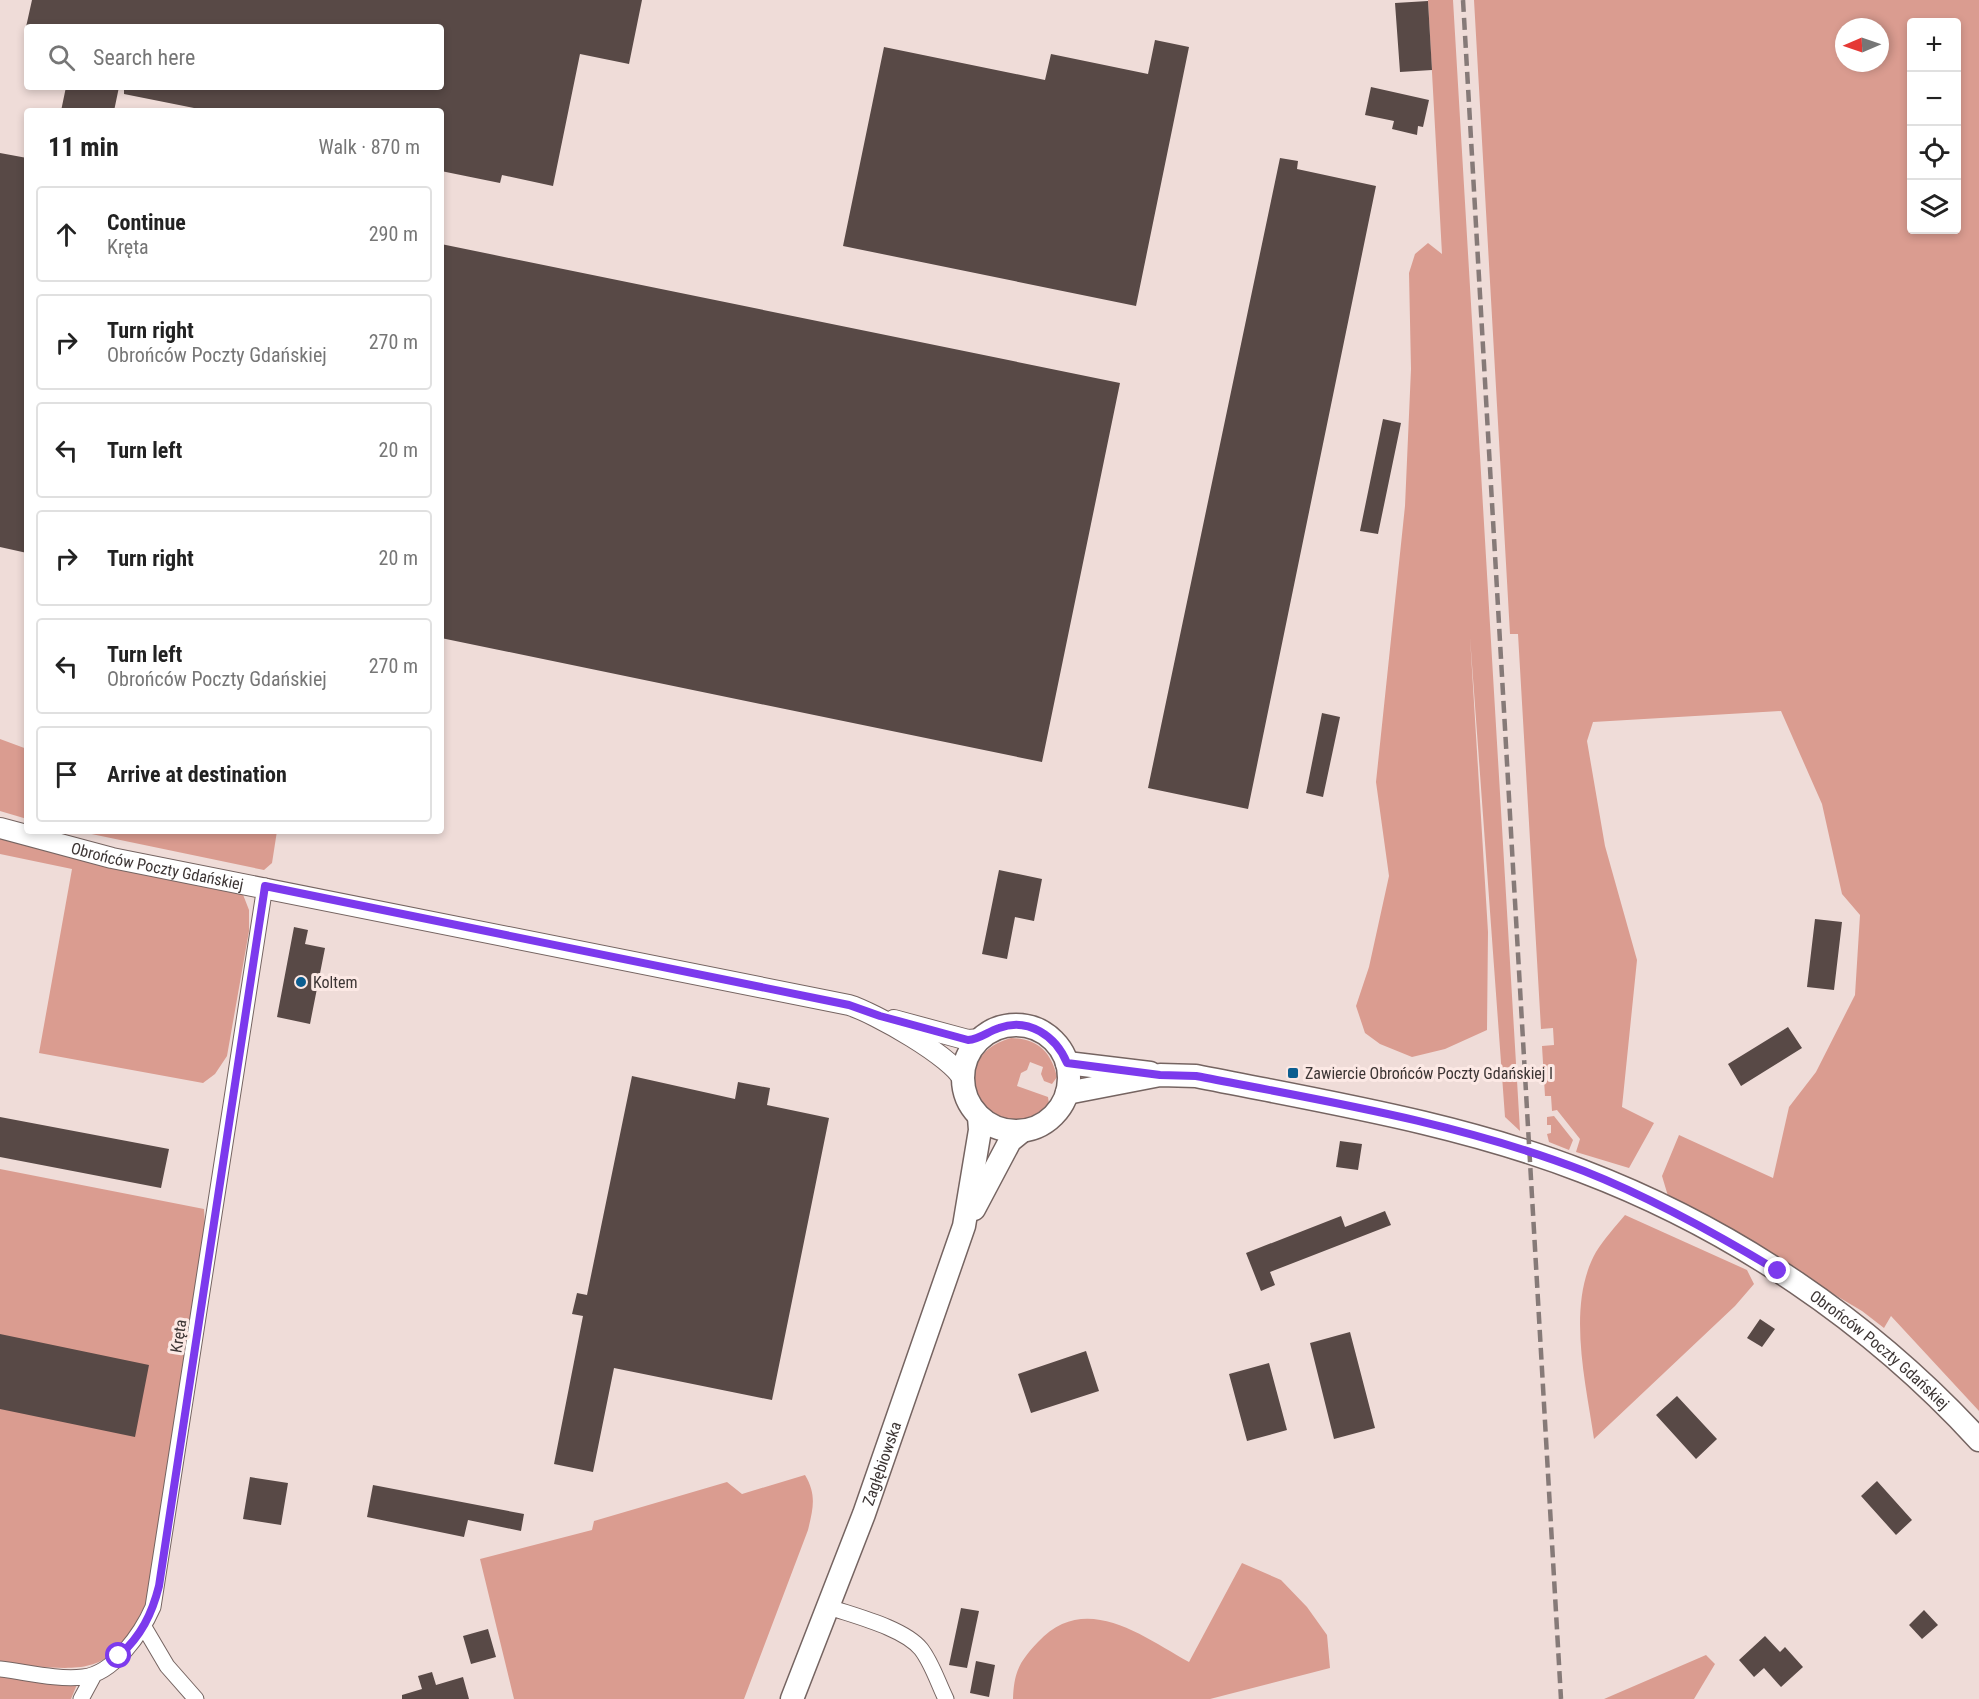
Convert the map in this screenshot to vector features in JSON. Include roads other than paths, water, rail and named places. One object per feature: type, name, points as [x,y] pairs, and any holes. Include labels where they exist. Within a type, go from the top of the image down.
[{"type":"main road","points":[[1004,1026],[1033,1028],[1052,1040],[1067,1063],[1067,1093],[1054,1115],[1033,1129],[1020,1132],[995,1128],[979,1117],[965,1095],[963,1080],[966,1060],[981,1039],[1004,1026]]},
{"type":"main road","name":"Obrońców Poczty Gdańskiej","points":[[1067,1063],[1160,1075],[1196,1076],[1405,1119],[1530,1153],[1611,1183],[1703,1225],[1817,1297],[1904,1367],[1979,1440]]},
{"type":"main road","name":"Obrońców Poczty Gdańskiej","points":[[1067,1093],[1160,1075]]},
{"type":"main road","name":"Zagłębiowska","points":[[964,1226],[980,1130],[979,1117]]},
{"type":"main road","name":"Zagłębiowska","points":[[792,1699],[829,1607],[964,1226],[1010,1141],[1020,1132]]},
{"type":"street","name":"Obrońców Poczty Gdańskiej","points":[[0,828],[112,858],[265,886],[838,1002],[968,1040],[981,1039]]},
{"type":"street","name":"Kręta","points":[[94,1675],[126,1650],[144,1627],[159,1586],[265,886]]},
{"type":"street","name":"Obrońców Poczty Gdańskiej","points":[[880,1016],[955,1066],[963,1080]]},
{"type":"street","points":[[829,1607],[897,1632],[915,1643],[927,1660],[946,1699]]},
{"type":"street","points":[[144,1627],[167,1666],[196,1699]]},
{"type":"street","points":[[0,1669],[72,1677],[94,1675]]},
{"type":"street","points":[[81,1699],[94,1675]]},
{"type":"railway","points":[[1463,0],[1561,1699]]},
{"type":"place","name":"Koltem","points":[[301,982]]},
{"type":"place","name":"Zawiercie Obrońców Poczty Gdańskiej I","points":[[1293,1073]]}]
